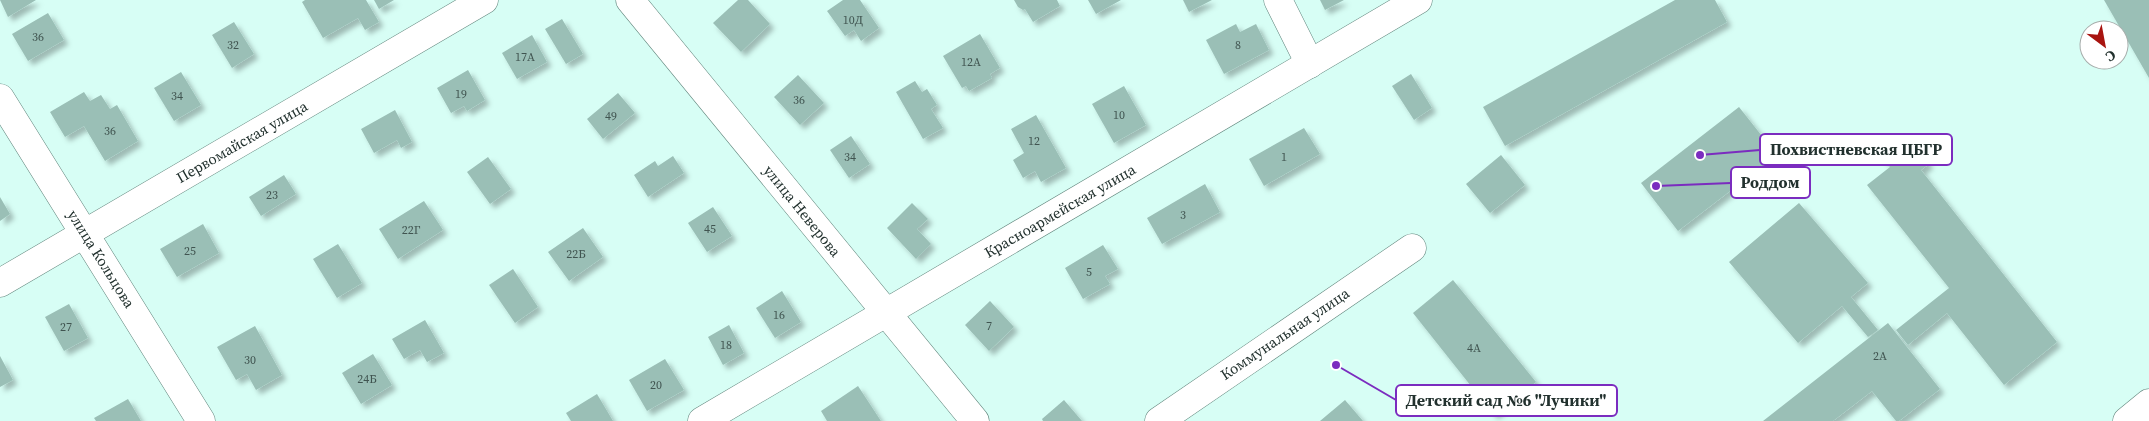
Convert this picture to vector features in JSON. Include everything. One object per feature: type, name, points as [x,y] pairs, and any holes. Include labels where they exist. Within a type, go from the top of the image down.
[{"type":"street","name":"Первомайская улица","points":[[0,283],[484,0]]},
{"type":"street","name":"улица Неверова","points":[[630,0],[975,421]]},
{"type":"street","points":[[1278,0],[1310,64]]},
{"type":"street","name":"Красноармейская улица","points":[[702,421],[887,314],[1418,0]]},
{"type":"street","name":"улица Кольцова","points":[[0,98],[201,421]]},
{"type":"street","name":"Коммунальная улица","points":[[1159,421],[1412,248]]},
{"type":"street","points":[[2127,421],[2149,403]]},
{"type":"building","points":[[0,0],[36,0],[8,17]]},
{"type":"building","points":[[305,0],[366,0],[379,22],[365,30],[358,18],[323,38],[302,2]]},
{"type":"building","points":[[374,0],[394,0],[379,9]]},
{"type":"building","points":[[738,0],[748,0],[770,24],[741,52],[713,23]]},
{"type":"building","points":[[843,0],[860,0],[879,28],[861,41],[854,30],[845,36],[827,11]]},
{"type":"building","points":[[1014,0],[1057,0],[1060,6],[1033,22],[1025,9],[1023,10],[1018,7]]},
{"type":"building","points":[[1088,0],[1121,0],[1096,14]]},
{"type":"building","points":[[1183,0],[1212,0],[1189,12]]},
{"type":"building","points":[[1320,0],[1344,0],[1325,10]]},
{"type":"building","points":[[1675,0],[1715,0],[1727,22],[1505,146],[1483,107]]},
{"type":"building","points":[[2104,0],[2149,0],[2149,78],[2129,43],[2129,20],[2116,20]]},
{"type":"building","points":[[48,13],[64,40],[28,61],[12,34]]},
{"type":"building","points":[[562,19],[583,54],[566,64],[545,29]]},
{"type":"building","points":[[234,22],[254,54],[232,68],[212,35]]},
{"type":"building","points":[[1236,24],[1240,32],[1256,24],[1269,50],[1224,74],[1206,40]]},
{"type":"building","points":[[980,34],[1000,68],[990,74],[992,78],[969,91],[966,86],[962,88],[943,56]]},
{"type":"building","points":[[532,35],[547,62],[517,79],[502,53]]},
{"type":"building","points":[[468,70],[485,100],[467,111],[464,106],[451,113],[437,88]]},
{"type":"building","points":[[181,72],[201,105],[174,121],[154,88]]},
{"type":"building","points":[[1411,74],[1432,108],[1414,120],[1392,86]]},
{"type":"building","points":[[798,75],[824,103],[800,125],[774,97]]},
{"type":"building","points":[[915,81],[922,92],[927,89],[937,105],[931,109],[943,128],[923,139],[896,92]]},
{"type":"building","points":[[1124,86],[1146,125],[1114,143],[1092,104]]},
{"type":"building","points":[[84,92],[90,101],[101,95],[110,109],[117,105],[138,141],[105,161],[84,126],[65,137],[50,112]]},
{"type":"building","points":[[618,93],[635,113],[603,139],[587,119]]},
{"type":"building","points":[[1739,107],[1777,155],[1678,231],[1641,183]]},
{"type":"building","points":[[395,110],[412,142],[401,148],[397,140],[374,153],[361,129]]},
{"type":"building","points":[[1036,115],[1066,168],[1041,182],[1035,171],[1023,178],[1013,160],[1024,153],[1011,129]]},
{"type":"building","points":[[1304,128],[1320,154],[1264,186],[1249,159]]},
{"type":"building","points":[[1906,135],[1929,164],[1921,170],[2057,342],[2004,385],[1947,313],[1908,345],[1896,330],[1949,288],[1867,185],[1890,167],[1880,156]]},
{"type":"building","points":[[851,136],[870,164],[849,178],[830,150]]},
{"type":"building","points":[[1501,155],[1525,185],[1490,213],[1466,184]]},
{"type":"building","points":[[673,156],[684,173],[648,197],[634,175],[655,161],[658,166]]},
{"type":"building","points":[[488,157],[511,189],[490,204],[467,172]]},
{"type":"building","points":[[284,175],[296,194],[261,216],[249,197]]},
{"type":"building","points":[[1205,184],[1220,212],[1162,244],[1147,218]]},
{"type":"building","points":[[0,197],[10,214],[0,221]]},
{"type":"building","points":[[424,201],[443,230],[398,259],[379,229]]},
{"type":"building","points":[[912,203],[928,219],[917,229],[931,244],[916,259],[887,228]]},
{"type":"building","points":[[1799,203],[1868,283],[1851,297],[1878,330],[1868,337],[1842,306],[1798,343],[1729,262]]},
{"type":"building","points":[[713,207],[732,236],[707,252],[688,223]]},
{"type":"building","points":[[203,224],[219,253],[177,277],[160,249]]},
{"type":"building","points":[[583,228],[603,257],[569,281],[548,252]]},
{"type":"building","points":[[338,244],[362,283],[337,298],[313,259]]},
{"type":"building","points":[[1103,245],[1118,269],[1105,276],[1110,284],[1083,299],[1065,268]]},
{"type":"building","points":[[513,269],[538,307],[515,323],[489,285]]},
{"type":"building","points":[[1453,280],[1536,382],[1494,415],[1413,313]]},
{"type":"building","points":[[782,291],[801,322],[775,338],[756,308]]},
{"type":"building","points":[[990,301],[1014,327],[989,351],[965,325]]},
{"type":"building","points":[[69,304],[88,338],[64,351],[45,317]]},
{"type":"building","points":[[425,320],[444,353],[427,362],[420,350],[404,359],[392,339]]},
{"type":"building","points":[[1888,323],[1940,389],[1899,421],[1896,421],[1872,391],[1833,421],[1763,421]]},
{"type":"building","points":[[729,325],[744,353],[723,365],[708,337]]},
{"type":"building","points":[[255,326],[282,375],[256,390],[247,374],[236,380],[217,347]]},
{"type":"building","points":[[373,354],[392,385],[361,404],[342,373]]},
{"type":"building","points":[[0,356],[13,380],[0,387]]},
{"type":"building","points":[[665,359],[684,390],[647,411],[629,380]]},
{"type":"building","points":[[858,386],[881,421],[827,421],[821,411]]},
{"type":"building","points":[[597,394],[613,421],[571,421],[566,413]]},
{"type":"building","points":[[128,399],[141,421],[96,421],[94,418]]},
{"type":"building","points":[[1064,400],[1082,421],[1043,421],[1042,419]]},
{"type":"building","points":[[1345,400],[1363,421],[1320,421]]},
{"type":"place","name":"Похвистневская ЦБГР","points":[[1700,155]]},
{"type":"place","name":"Роддом","points":[[1656,186]]},
{"type":"place","name":"Детский сад №6 \"Лучики\"","points":[[1336,365]]}]
